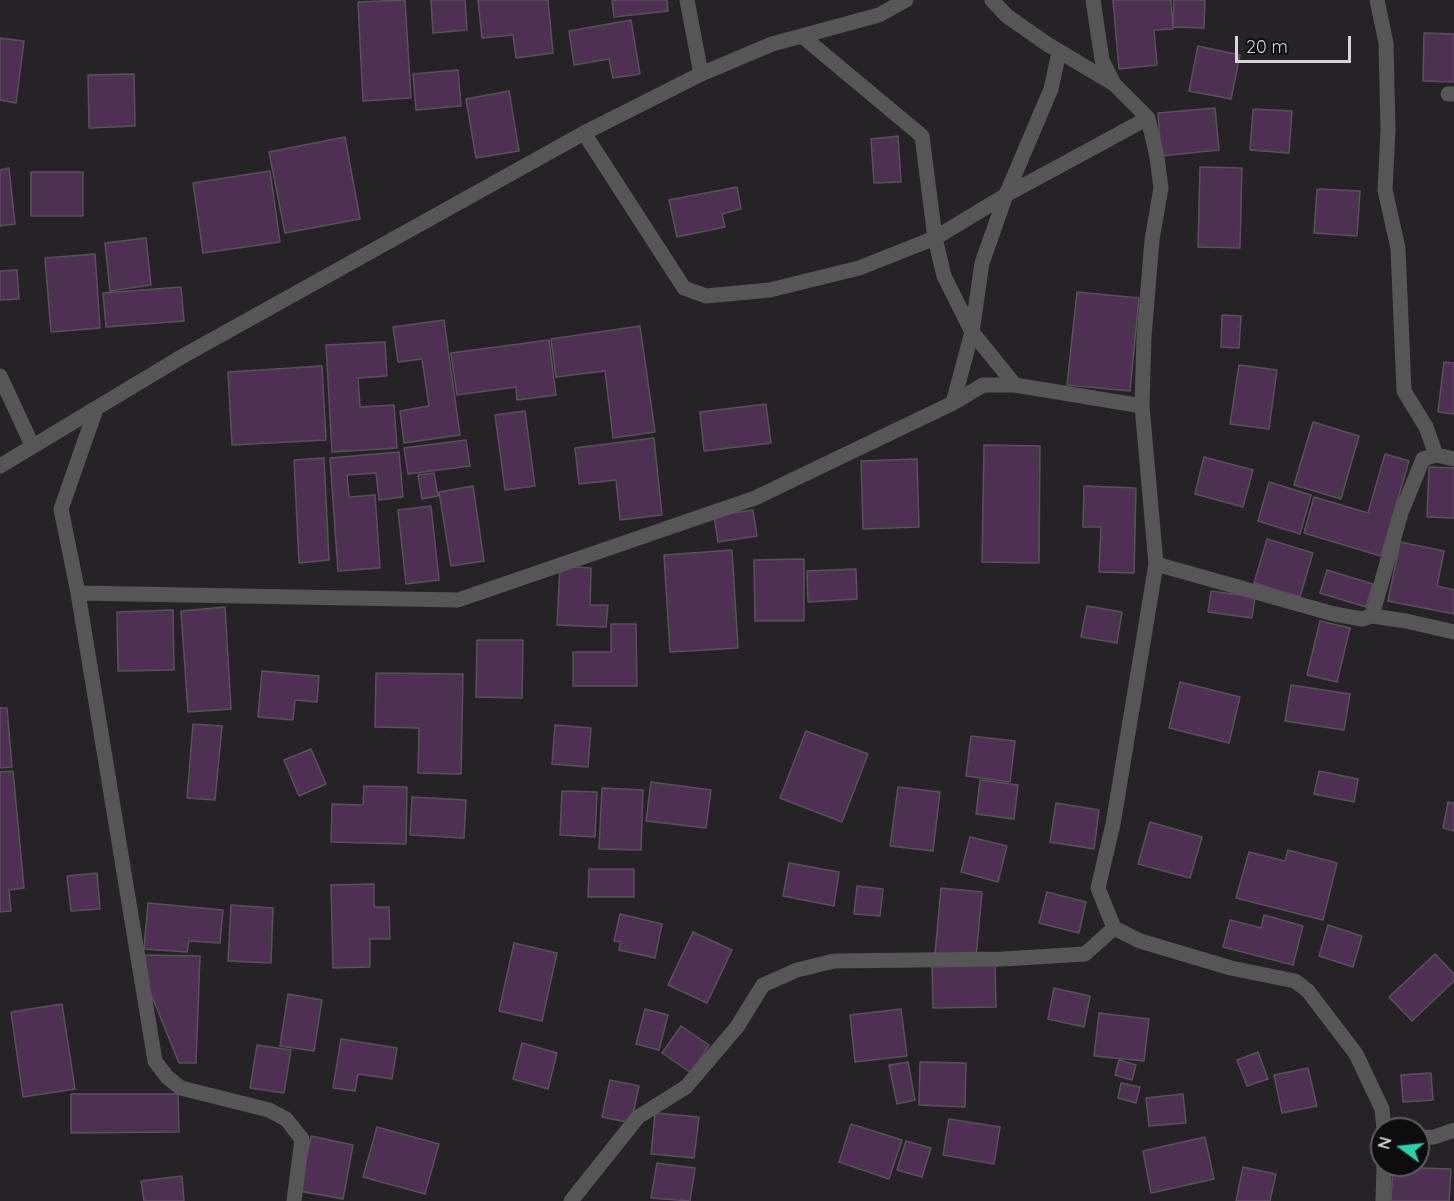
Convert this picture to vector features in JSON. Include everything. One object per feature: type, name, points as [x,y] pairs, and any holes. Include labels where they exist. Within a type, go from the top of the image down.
[{"type":"street","points":[[687,0],[701,74]]},
{"type":"street","points":[[0,466],[183,356],[584,133],[701,74],[772,44],[879,15],[906,0]]},
{"type":"street","points":[[992,0],[1007,16],[1059,52],[1114,84],[1148,118],[1161,188],[1152,240],[1144,337],[1142,406],[1156,564],[1113,824],[1098,888],[1114,928],[1140,940],[1232,968],[1295,981],[1308,992],[1356,1054],[1382,1109],[1382,1117]]},
{"type":"street","points":[[1093,0],[1102,60],[1114,84]]},
{"type":"street","points":[[1377,0],[1386,43],[1388,130],[1385,190],[1398,249],[1404,390],[1426,427],[1436,455]]},
{"type":"street","points":[[802,36],[922,136],[935,238],[944,276],[972,332],[1015,385]]},
{"type":"street","points":[[953,403],[972,332],[982,263],[1006,195],[1051,89],[1059,52]]},
{"type":"street","points":[[584,133],[684,288],[706,296],[770,290],[859,267],[935,238],[1006,195],[1148,118]]},
{"type":"street","points":[[0,376],[32,445]]},
{"type":"street","points":[[78,593],[458,600],[755,498],[953,403],[983,385],[1015,385],[1142,406]]},
{"type":"street","points":[[0,404],[17,413]]},
{"type":"street","points":[[96,409],[62,509],[78,593],[154,1061],[181,1088],[269,1110],[286,1119],[302,1139],[294,1201]]},
{"type":"street","points":[[1372,616],[1406,499],[1423,459],[1436,455],[1454,459]]},
{"type":"street","points":[[1156,564],[1334,614],[1362,619],[1372,616],[1454,632]]},
{"type":"street","points":[[571,1201],[638,1117],[686,1087],[737,1027],[763,985],[797,970],[834,962],[1004,959],[1085,954],[1114,928]]},
{"type":"street","points":[[1430,1137],[1454,1130]]},
{"type":"street","points":[[1383,1201],[1384,1177]]},
{"type":"building","points":[[405,0],[411,98],[363,101],[358,2]]},
{"type":"building","points":[[431,0],[465,0],[467,30],[433,33]]},
{"type":"building","points":[[478,0],[548,0],[553,53],[516,58],[513,35],[482,38]]},
{"type":"building","points":[[612,0],[667,0],[668,11],[614,17]]},
{"type":"building","points":[[1113,0],[1171,0],[1173,29],[1154,30],[1157,65],[1119,69]]},
{"type":"building","points":[[1174,0],[1205,0],[1204,28],[1173,27]]},
{"type":"building","points":[[631,20],[640,74],[613,78],[609,59],[574,65],[569,31]]},
{"type":"building","points":[[1424,33],[1454,34],[1454,82],[1423,81]]},
{"type":"building","points":[[0,38],[24,41],[16,103],[0,100]]},
{"type":"building","points":[[1198,46],[1240,55],[1231,99],[1189,91]]},
{"type":"building","points":[[458,70],[461,106],[416,110],[413,74]]},
{"type":"building","points":[[134,74],[135,126],[89,128],[88,75]]},
{"type":"building","points":[[509,91],[519,151],[476,158],[466,99]]},
{"type":"building","points":[[1215,108],[1219,150],[1161,156],[1158,113]]},
{"type":"building","points":[[1253,109],[1292,111],[1289,153],[1250,150]]},
{"type":"building","points":[[898,136],[901,182],[874,183],[871,139]]},
{"type":"building","points":[[345,137],[360,219],[285,233],[269,152]]},
{"type":"building","points":[[1200,167],[1242,168],[1240,248],[1198,247]]},
{"type":"building","points":[[9,168],[15,224],[0,226],[0,170]]},
{"type":"building","points":[[270,171],[280,242],[203,253],[193,183]]},
{"type":"building","points":[[31,172],[83,172],[83,216],[31,216]]},
{"type":"building","points":[[737,187],[741,209],[722,214],[725,227],[677,237],[669,200]]},
{"type":"building","points":[[1317,189],[1360,191],[1357,236],[1314,233]]},
{"type":"building","points":[[146,238],[151,285],[110,291],[105,243]]},
{"type":"building","points":[[95,254],[100,328],[51,332],[45,258]]},
{"type":"building","points":[[17,270],[19,299],[0,300],[0,271]]},
{"type":"building","points":[[181,287],[184,321],[106,327],[103,293]]},
{"type":"building","points":[[1077,292],[1139,298],[1130,391],[1067,385]]},
{"type":"building","points":[[1222,315],[1241,316],[1239,348],[1221,347]]},
{"type":"building","points":[[444,320],[460,435],[404,443],[400,411],[429,406],[422,359],[398,362],[393,327]]},
{"type":"building","points":[[640,326],[655,432],[613,438],[605,371],[556,377],[551,339]]},
{"type":"building","points":[[549,340],[556,395],[517,400],[516,387],[457,395],[451,353]]},
{"type":"building","points":[[385,342],[387,376],[358,378],[360,407],[394,405],[397,448],[332,452],[326,345]]},
{"type":"building","points":[[1444,362],[1454,363],[1454,414],[1438,412]]},
{"type":"building","points":[[1239,365],[1277,370],[1269,429],[1230,424]]},
{"type":"building","points":[[322,366],[326,440],[232,445],[228,372]]},
{"type":"building","points":[[766,404],[771,443],[704,451],[700,412]]},
{"type":"building","points":[[525,411],[535,486],[505,490],[495,415]]},
{"type":"building","points":[[1313,422],[1359,436],[1341,499],[1294,485]]},
{"type":"building","points":[[654,438],[662,515],[620,520],[616,480],[579,484],[575,448]]},
{"type":"building","points":[[466,440],[470,466],[408,474],[404,448]]},
{"type":"building","points":[[984,445],[1040,446],[1039,563],[982,562]]},
{"type":"building","points":[[399,452],[403,497],[379,500],[376,473],[347,475],[349,497],[375,495],[380,568],[338,571],[330,458]]},
{"type":"building","points":[[1385,454],[1409,461],[1381,556],[1304,533],[1314,497],[1368,513]]},
{"type":"building","points":[[1204,457],[1253,470],[1243,507],[1195,494]]},
{"type":"building","points":[[324,458],[329,560],[299,563],[294,460]]},
{"type":"building","points":[[917,459],[919,527],[863,529],[861,461]]},
{"type":"building","points":[[1429,467],[1454,468],[1454,518],[1427,517]]},
{"type":"building","points":[[434,473],[438,496],[422,499],[418,475]]},
{"type":"building","points":[[1269,482],[1311,495],[1300,534],[1258,521]]},
{"type":"building","points":[[473,486],[484,561],[451,566],[439,492]]},
{"type":"building","points":[[1084,486],[1136,488],[1134,573],[1099,572],[1101,527],[1083,527]]},
{"type":"building","points":[[431,506],[439,580],[406,584],[398,510]]},
{"type":"building","points":[[753,510],[757,536],[718,542],[714,516]]},
{"type":"building","points":[[1267,539],[1313,553],[1300,597],[1254,583]]},
{"type":"building","points":[[1400,542],[1444,551],[1437,586],[1454,590],[1454,614],[1388,601]]},
{"type":"building","points":[[732,550],[738,648],[670,652],[664,555]]},
{"type":"building","points":[[804,559],[804,621],[755,621],[754,560]]},
{"type":"building","points":[[560,566],[591,568],[590,605],[608,605],[606,627],[557,625]]},
{"type":"building","points":[[856,569],[857,599],[808,602],[807,571]]},
{"type":"building","points":[[1327,570],[1373,584],[1366,607],[1320,593]]},
{"type":"building","points":[[1211,591],[1255,597],[1252,618],[1208,612]]},
{"type":"building","points":[[1087,606],[1122,612],[1117,643],[1081,637]]},
{"type":"building","points":[[225,607],[231,709],[188,712],[181,611]]},
{"type":"building","points":[[173,610],[174,670],[118,671],[117,612]]},
{"type":"building","points":[[1320,621],[1350,628],[1337,682],[1307,675]]},
{"type":"building","points":[[611,624],[636,624],[637,686],[573,686],[573,652],[611,652]]},
{"type":"building","points":[[477,640],[523,640],[522,698],[476,697]]},
{"type":"building","points":[[262,671],[319,676],[317,702],[295,700],[293,720],[258,717]]},
{"type":"building","points":[[376,673],[463,674],[461,774],[418,773],[419,728],[375,727]]},
{"type":"building","points":[[1180,682],[1240,697],[1229,743],[1169,728]]},
{"type":"building","points":[[1291,685],[1350,694],[1344,730],[1285,721]]},
{"type":"building","points":[[0,708],[7,708],[12,767],[0,768]]},
{"type":"building","points":[[193,724],[222,726],[215,800],[187,798]]},
{"type":"building","points":[[555,725],[591,728],[588,767],[552,764]]},
{"type":"building","points":[[806,731],[868,754],[842,822],[780,798]]},
{"type":"building","points":[[971,736],[1015,741],[1010,782],[966,776]]},
{"type":"building","points":[[311,749],[326,784],[299,796],[284,760]]},
{"type":"building","points":[[13,771],[24,888],[9,890],[11,911],[0,912],[0,772]]},
{"type":"building","points":[[1319,771],[1358,779],[1354,802],[1314,794]]},
{"type":"building","points":[[980,780],[1018,785],[1014,819],[976,814]]},
{"type":"building","points":[[651,782],[711,790],[706,828],[646,821]]},
{"type":"building","points":[[364,786],[407,787],[406,844],[331,842],[332,804],[363,805]]},
{"type":"building","points":[[898,787],[940,792],[933,851],[890,846]]},
{"type":"building","points":[[602,788],[643,790],[641,850],[599,849]]},
{"type":"building","points":[[562,791],[597,792],[595,837],[560,835]]},
{"type":"building","points":[[412,797],[466,800],[464,838],[410,835]]},
{"type":"building","points":[[1448,802],[1454,803],[1454,831],[1443,828]]},
{"type":"building","points":[[1056,803],[1099,810],[1094,849],[1050,842]]},
{"type":"building","points":[[1150,822],[1202,837],[1190,878],[1138,864]]},
{"type":"building","points":[[970,837],[1007,846],[998,882],[961,872]]},
{"type":"building","points":[[1288,850],[1337,863],[1323,920],[1236,898],[1249,852],[1285,861]]},
{"type":"building","points":[[789,863],[839,872],[834,906],[783,896]]},
{"type":"building","points":[[589,869],[634,869],[634,897],[588,897]]},
{"type":"building","points":[[97,873],[100,909],[71,911],[67,876]]},
{"type":"building","points":[[374,884],[374,907],[389,907],[390,939],[370,939],[370,967],[333,968],[331,885]]},
{"type":"building","points":[[857,886],[883,889],[880,916],[854,914]]},
{"type":"building","points":[[941,888],[982,892],[976,958],[935,954]]},
{"type":"building","points":[[1047,892],[1086,902],[1079,933],[1039,923]]},
{"type":"building","points":[[148,903],[223,910],[220,943],[189,941],[187,952],[144,949]]},
{"type":"building","points":[[231,905],[273,908],[271,963],[228,961]]},
{"type":"building","points":[[620,914],[662,924],[655,958],[619,950],[621,942],[614,941]]},
{"type":"building","points":[[1264,915],[1303,926],[1293,965],[1223,947],[1230,920],[1261,928]]},
{"type":"building","points":[[1328,925],[1362,936],[1353,967],[1319,956]]},
{"type":"building","points":[[693,932],[732,950],[707,1003],[668,985]]},
{"type":"building","points":[[514,943],[557,953],[542,1021],[499,1011]]},
{"type":"building","points":[[1435,954],[1454,974],[1454,981],[1412,1021],[1389,997]]},
{"type":"building","points":[[144,955],[200,956],[196,1063],[179,1063],[143,974]]},
{"type":"building","points":[[995,965],[996,1007],[933,1008],[932,966]]},
{"type":"building","points":[[1054,988],[1090,996],[1084,1027],[1048,1019]]},
{"type":"building","points":[[288,994],[322,1000],[314,1051],[280,1046]]},
{"type":"building","points":[[62,1004],[75,1089],[23,1097],[11,1012]]},
{"type":"building","points":[[645,1009],[668,1015],[659,1050],[636,1044]]},
{"type":"building","points":[[901,1009],[907,1056],[855,1062],[850,1015]]},
{"type":"building","points":[[1099,1013],[1149,1019],[1144,1061],[1094,1056]]},
{"type":"building","points":[[681,1026],[709,1045],[691,1073],[662,1053]]},
{"type":"building","points":[[341,1039],[397,1048],[392,1079],[358,1074],[355,1091],[333,1088]]},
{"type":"building","points":[[522,1043],[557,1053],[548,1089],[513,1079]]},
{"type":"building","points":[[257,1045],[291,1050],[284,1093],[250,1088]]},
{"type":"building","points":[[1258,1052],[1268,1079],[1247,1086],[1237,1060]]},
{"type":"building","points":[[1119,1060],[1136,1065],[1132,1080],[1115,1075]]},
{"type":"building","points":[[908,1062],[915,1100],[897,1104],[889,1065]]},
{"type":"building","points":[[920,1062],[966,1063],[965,1107],[919,1105]]},
{"type":"building","points":[[1308,1068],[1317,1106],[1282,1113],[1274,1075]]},
{"type":"building","points":[[1431,1073],[1433,1100],[1403,1102],[1401,1075]]},
{"type":"building","points":[[610,1080],[639,1086],[631,1123],[602,1117]]},
{"type":"building","points":[[1121,1083],[1140,1087],[1136,1103],[1118,1098]]},
{"type":"building","points":[[71,1094],[178,1094],[179,1132],[71,1133]]},
{"type":"building","points":[[1183,1094],[1186,1123],[1149,1126],[1146,1098]]},
{"type":"building","points":[[655,1113],[699,1117],[694,1158],[651,1154]]},
{"type":"building","points":[[949,1119],[1000,1127],[994,1164],[943,1155]]},
{"type":"building","points":[[851,1124],[902,1140],[889,1179],[839,1162]]},
{"type":"building","points":[[377,1127],[439,1144],[425,1194],[363,1177]]},
{"type":"building","points":[[311,1136],[353,1145],[343,1199],[299,1191]]},
{"type":"building","points":[[1205,1137],[1214,1179],[1151,1193],[1143,1151]]},
{"type":"building","points":[[906,1141],[931,1148],[922,1177],[897,1170]]},
{"type":"building","points":[[657,1163],[695,1168],[690,1201],[651,1198]]},
{"type":"building","points":[[1243,1167],[1276,1174],[1270,1201],[1236,1201]]},
{"type":"building","points":[[1430,1168],[1451,1169],[1449,1201],[1391,1201],[1392,1177],[1430,1177]]},
{"type":"building","points":[[182,1176],[184,1201],[144,1201],[141,1181]]}]
